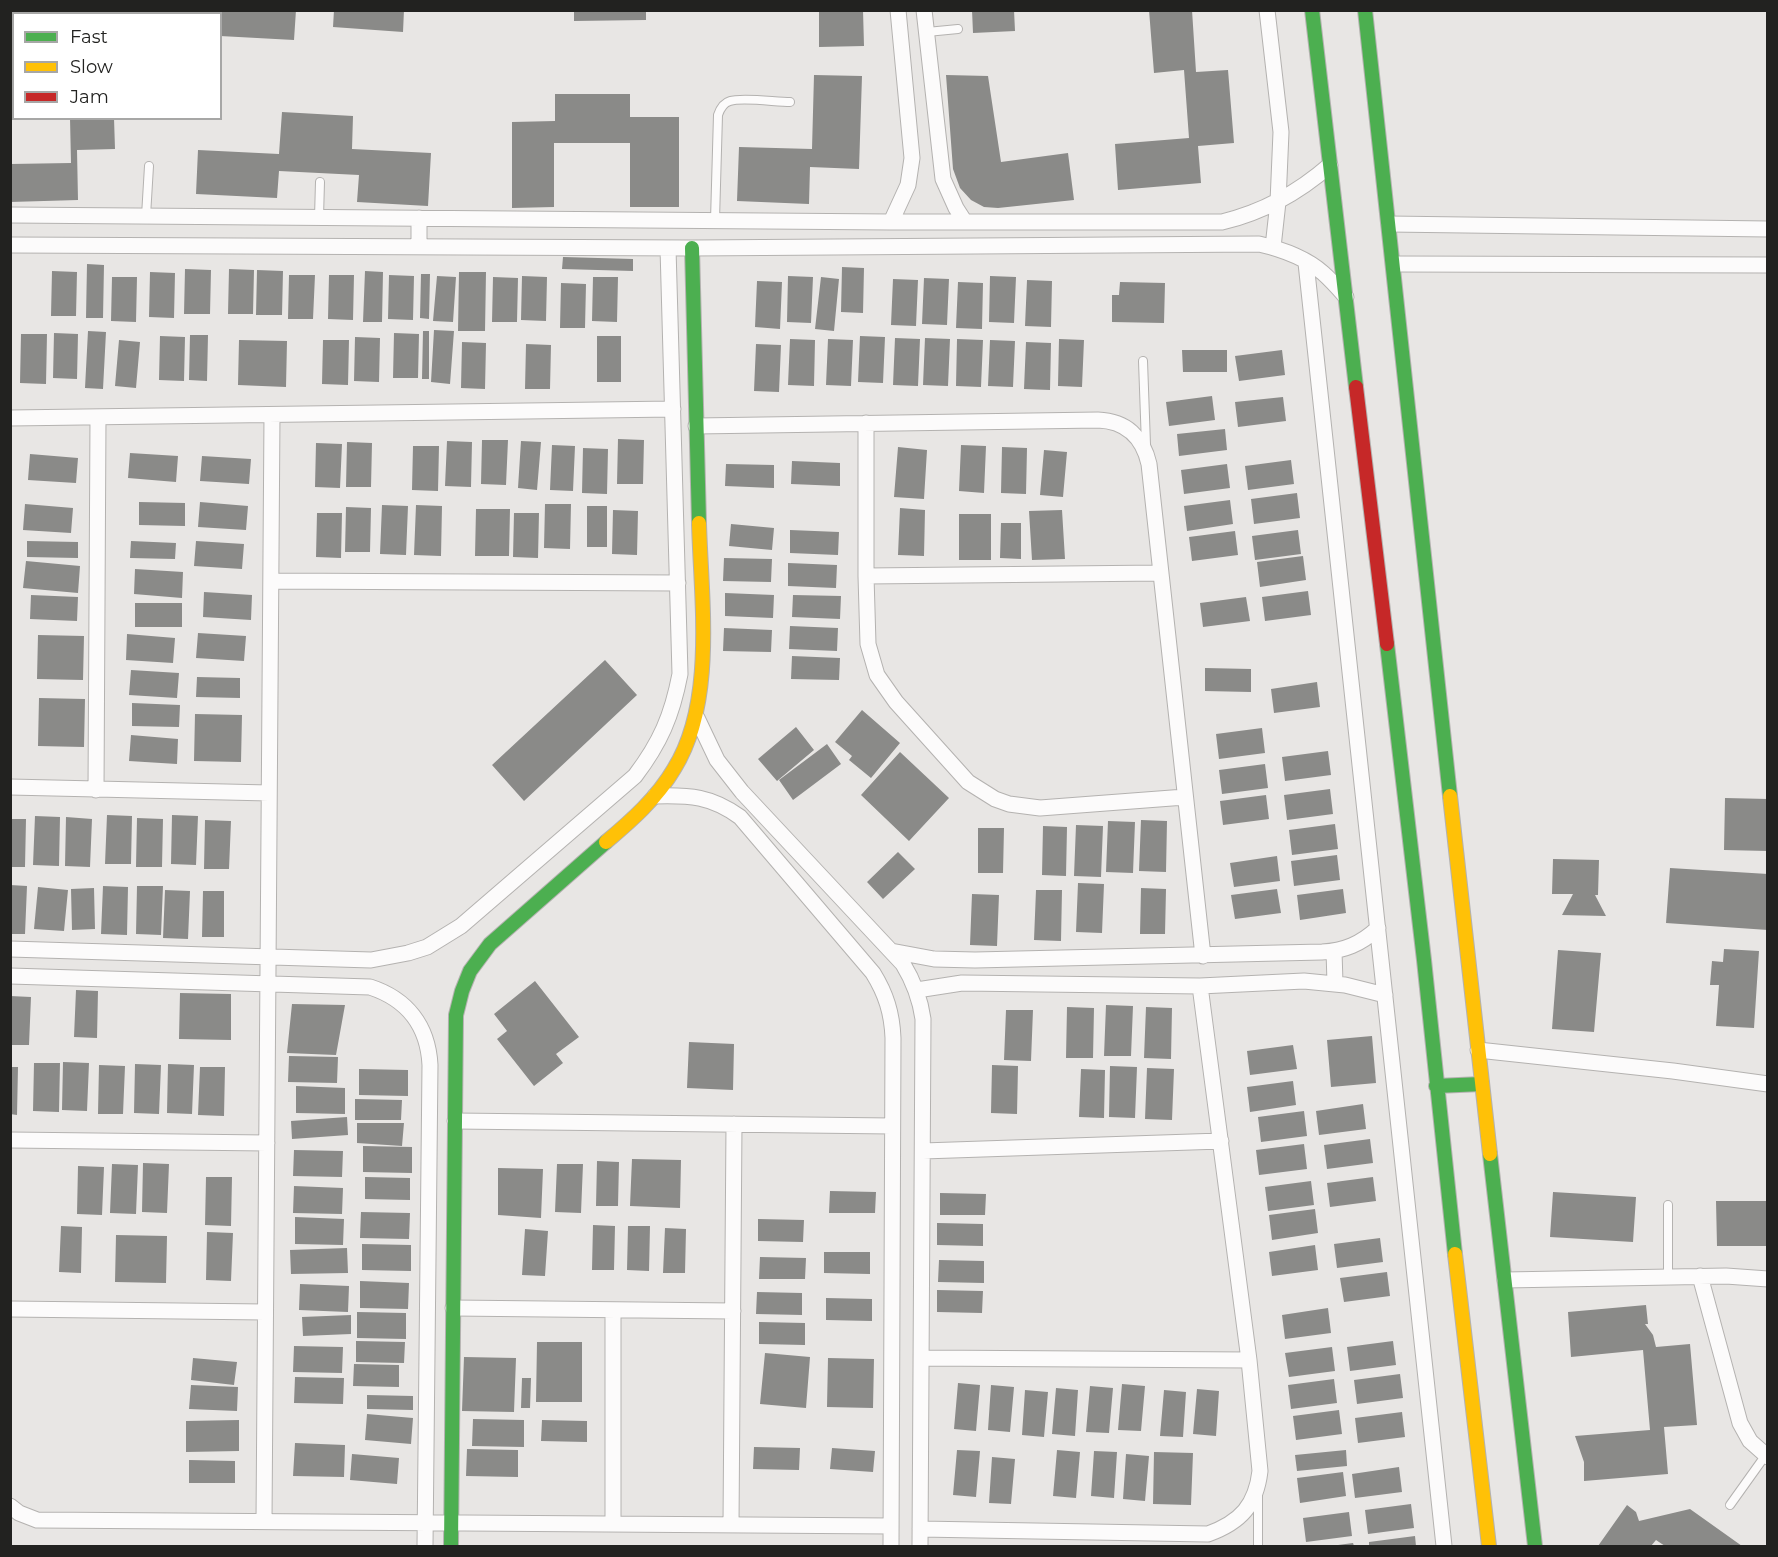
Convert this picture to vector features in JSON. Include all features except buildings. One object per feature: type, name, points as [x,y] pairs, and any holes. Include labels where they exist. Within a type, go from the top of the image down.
[{"type":"street","points":[[891,222],[908,185],[912,144],[898,10]]},
{"type":"street","points":[[924,10],[943,179],[965,222]]},
{"type":"street","points":[[1267,10],[1281,132],[1278,202],[1273,247]]},
{"type":"street","points":[[1312,10],[1421,936],[1489,1546]]},
{"type":"street","points":[[1365,10],[1478,1050],[1535,1546]]},
{"type":"street","points":[[912,144],[938,144]]},
{"type":"street","points":[[10,215],[891,222],[1222,222],[1241,218],[1278,202],[1314,179],[1330,165]]},
{"type":"street","points":[[419,218],[419,247]]},
{"type":"street","points":[[1389,224],[1767,229]]},
{"type":"street","points":[[10,245],[692,248],[1259,244],[1273,247],[1306,262],[1322,272],[1346,297]]},
{"type":"street","points":[[10,949],[371,960],[399,956],[427,947],[461,926],[634,776],[652,753],[665,729],[675,702],[680,674],[668,248]]},
{"type":"street","points":[[451,1546],[456,1015],[460,992],[469,970],[482,951],[629,823],[655,796],[676,768],[686,749],[697,718],[702,688],[703,657],[692,248]]},
{"type":"street","points":[[1306,262],[1444,1546]]},
{"type":"street","points":[[1394,264],[1767,265]]},
{"type":"street","points":[[10,418],[673,409]]},
{"type":"street","points":[[264,1521],[272,415]]},
{"type":"street","points":[[96,790],[98,417]]},
{"type":"street","points":[[696,426],[1108,420],[1134,433],[1146,453],[1203,956]]},
{"type":"street","points":[[866,423],[868,644],[877,675],[896,702],[957,771],[981,791],[1009,804],[1040,808],[1185,796]]},
{"type":"street","points":[[866,576],[1161,573]]},
{"type":"street","points":[[271,581],[678,583]]},
{"type":"street","points":[[697,718],[717,759],[742,792],[903,964],[917,990],[923,1019],[920,1546]]},
{"type":"street","points":[[10,787],[269,793]]},
{"type":"street","points":[[655,796],[695,796],[719,804],[740,817],[873,973],[882,987],[892,1020],[891,1546]]},
{"type":"street","points":[[890,951],[934,958],[1056,958],[1334,951],[1358,943],[1378,928]]},
{"type":"street","points":[[1334,951],[1335,983]]},
{"type":"street","points":[[1055,984],[1056,958]]},
{"type":"street","points":[[10,976],[370,987],[388,994],[404,1005],[421,1026],[426,1038],[430,1065],[425,1546]]},
{"type":"street","points":[[917,990],[962,983],[1200,987],[1304,981],[1335,983],[1385,995]]},
{"type":"street","points":[[920,1529],[1208,1534],[1222,1529],[1240,1516],[1253,1499],[1260,1471],[1249,1360],[1200,987]]},
{"type":"street","points":[[1478,1050],[1672,1071],[1767,1084]]},
{"type":"street","points":[[1436,1086],[1482,1084]]},
{"type":"street","points":[[455,1121],[892,1126]]},
{"type":"street","points":[[731,1524],[734,1124]]},
{"type":"street","points":[[10,1140],[267,1143]]},
{"type":"street","points":[[923,1151],[1221,1141]]},
{"type":"street","points":[[1505,1280],[1726,1275],[1767,1279]]},
{"type":"street","points":[[1700,1276],[1740,1423],[1750,1441],[1766,1456]]},
{"type":"street","points":[[453,1308],[732,1311]]},
{"type":"street","points":[[10,1309],[265,1312]]},
{"type":"street","points":[[613,1310],[613,1524]]},
{"type":"street","points":[[921,1358],[1249,1360]]},
{"type":"street","points":[[10,1506],[19,1513],[37,1520],[891,1526]]},
{"type":"lane","points":[[927,32],[958,29]]},
{"type":"lane","points":[[716,220],[720,109],[724,104],[737,100],[790,102]]},
{"type":"lane","points":[[146,216],[149,166]]},
{"type":"lane","points":[[319,217],[320,182]]},
{"type":"lane","points":[[1143,361],[1146,453]]},
{"type":"lane","points":[[1668,1205],[1668,1277]]},
{"type":"lane","points":[[1730,1505],[1766,1456]]},
{"type":"lane","points":[[1258,1485],[1258,1546]]},
{"type":"traffic: fast","points":[[1312,10],[1356,387]]},
{"type":"traffic: fast","points":[[1365,10],[1450,796]]},
{"type":"traffic: fast","points":[[692,248],[699,523]]},
{"type":"traffic: fast","points":[[1387,644],[1455,1254]]},
{"type":"traffic: fast","points":[[451,1546],[456,1015],[470,971],[490,944],[606,842]]},
{"type":"traffic: fast","points":[[1436,1086],[1482,1084]]},
{"type":"traffic: fast","points":[[1490,1154],[1535,1546]]},
{"type":"traffic: slow","points":[[606,842],[643,808],[667,780],[687,742],[696,713],[703,649],[699,523]]},
{"type":"traffic: slow","points":[[1450,796],[1490,1154]]},
{"type":"traffic: slow","points":[[1455,1254],[1489,1546]]},
{"type":"traffic: jam","points":[[1356,387],[1387,644]]}]
